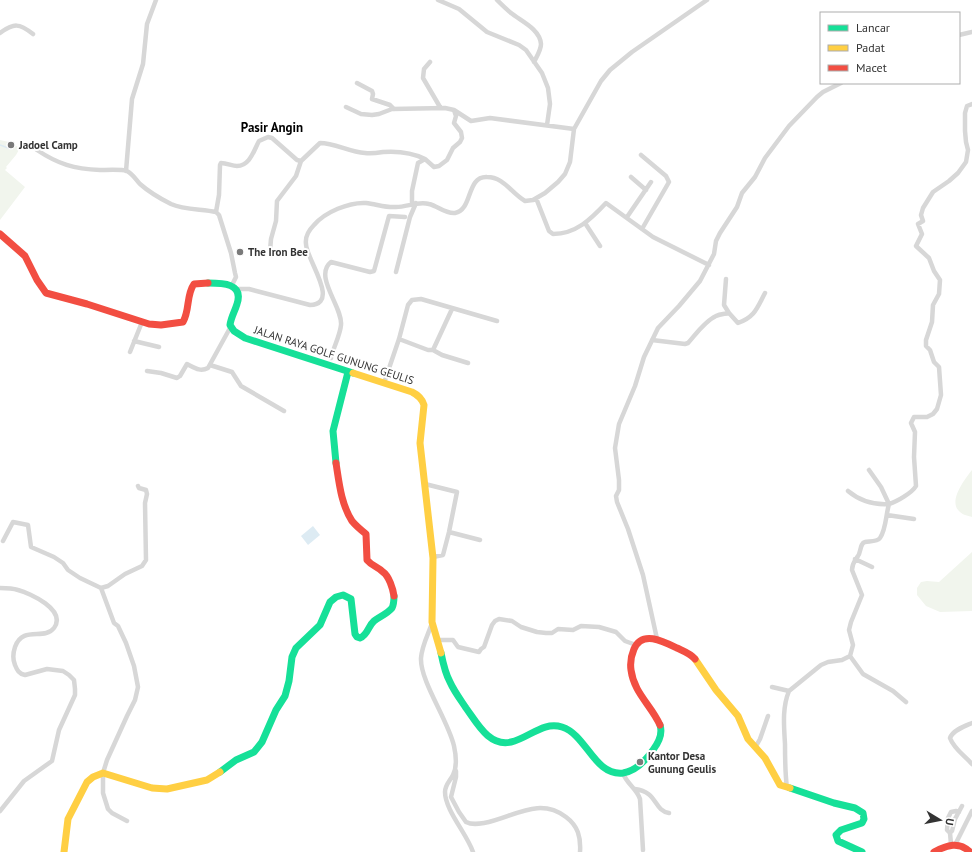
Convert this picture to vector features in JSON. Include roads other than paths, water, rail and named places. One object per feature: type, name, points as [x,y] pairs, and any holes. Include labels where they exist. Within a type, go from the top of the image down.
[{"type":"main road","points":[[0,234],[25,256],[40,286],[46,293],[87,304],[142,322],[157,325],[183,322],[187,315],[190,290],[194,284],[206,283],[234,287],[238,299],[230,328]]},
{"type":"main road","name":"JALAN RAYA GOLF GUNUNG GEULIS","points":[[230,328],[242,336],[412,392],[419,396],[423,401],[424,413],[420,439],[434,573],[432,622],[445,668],[453,688],[483,731],[490,738],[509,743],[525,737],[543,726],[562,726],[577,735],[591,755],[603,767],[612,772],[622,773]]},
{"type":"main road","points":[[64,852],[67,824],[71,813],[87,782],[93,777],[103,774],[145,786],[167,789],[198,783],[217,774],[232,762],[254,752],[262,742],[276,710],[285,696],[289,681],[292,657],[296,648],[315,631],[320,624],[327,607],[333,599],[342,596],[351,599],[355,634],[360,638],[364,638],[374,622],[390,611],[394,605],[395,599],[384,572],[371,566],[366,561],[366,534],[349,516],[341,492],[332,435],[348,372]]},
{"type":"main road","points":[[622,773],[632,770],[643,763],[658,741],[661,733],[658,722],[641,698],[632,674],[631,663],[636,645],[647,637],[657,639],[674,646],[692,657],[741,721],[748,739],[766,760],[779,784],[786,788],[861,811],[864,815],[862,823],[841,830],[836,835],[840,842],[862,852]]},
{"type":"main road","points":[[934,852],[953,844],[965,847],[970,852]]},
{"type":"street","points":[[126,171],[132,99],[143,64],[147,24],[156,0]]},
{"type":"street","points":[[438,0],[459,9],[487,32],[521,46],[526,50],[542,73],[548,88],[550,107],[547,125]]},
{"type":"street","points":[[497,0],[511,14],[529,25],[536,32],[541,45],[534,62]]},
{"type":"street","points":[[37,150],[48,158],[69,166],[98,170],[126,171],[133,175],[144,187],[171,204],[179,207],[216,212],[219,215],[233,261],[236,277],[234,287],[248,289],[310,305],[319,303],[323,299],[323,289],[306,245],[308,232],[319,220],[332,212],[356,204],[374,204],[396,208],[414,204],[428,204],[445,212],[457,213],[465,205],[472,187],[476,182],[485,177],[502,181],[525,201],[536,198],[545,193],[558,182],[567,170],[570,162],[574,129],[601,81],[610,70],[632,52],[707,0]]},
{"type":"street","points":[[0,33],[9,27],[18,26],[25,28],[32,34]]},
{"type":"street","points":[[960,35],[971,34]]},
{"type":"street","points":[[430,62],[424,69],[422,78],[440,107]]},
{"type":"street","points":[[357,83],[372,91],[372,99],[394,109]]},
{"type":"street","points":[[657,639],[643,575],[616,496],[619,490],[619,480],[615,448],[620,421],[635,386],[644,356],[658,328],[694,288],[709,265],[714,254],[716,241],[737,207],[742,193],[755,176],[767,155],[790,126],[817,97],[823,92],[839,84]]},
{"type":"street","points":[[848,492],[864,501],[889,504],[911,492],[916,486],[914,457],[915,432],[911,423],[912,419],[914,417],[927,417],[933,414],[937,409],[942,395],[939,367],[934,362],[930,350],[926,346],[926,340],[932,322],[933,305],[939,294],[940,280],[934,271],[933,265],[929,258],[916,246],[922,238],[918,224],[923,221],[921,215],[923,208],[933,192],[958,173],[966,162],[968,150],[966,142],[965,113],[967,106],[972,104]]},
{"type":"street","points":[[346,107],[361,114],[372,116],[394,109],[440,107],[454,110],[471,121],[490,118],[574,129]]},
{"type":"street","points":[[270,251],[271,239],[276,221],[277,201],[296,176],[301,161],[320,143],[339,146],[364,153],[384,152],[413,154],[425,159],[434,167],[439,166],[447,160],[452,148],[461,140],[463,136],[454,123],[456,116],[454,110]]},
{"type":"street","points":[[216,212],[219,195],[220,164],[225,163],[237,166],[243,164],[252,157],[259,141],[268,137],[272,138],[297,160],[301,161]]},
{"type":"street","points":[[640,155],[666,176],[669,182],[642,229]]},
{"type":"street","points":[[396,272],[414,204],[412,191],[417,166],[419,162],[425,159]]},
{"type":"street","points":[[631,177],[646,190]]},
{"type":"street","points":[[627,217],[651,182]]},
{"type":"street","points":[[536,198],[549,231],[553,234],[566,232],[585,223],[591,219],[606,203],[653,237],[709,265]]},
{"type":"street","points":[[331,358],[341,325],[339,314],[325,274],[326,269],[331,262],[334,262],[370,272],[374,271],[389,216],[406,216]]},
{"type":"street","points":[[585,223],[600,246]]},
{"type":"street","points":[[726,279],[724,305],[729,314],[738,323],[750,318],[756,312],[765,292]]},
{"type":"street","points":[[324,294],[331,293]]},
{"type":"street","points":[[384,383],[399,339],[408,305],[412,300],[421,299],[498,321]]},
{"type":"street","points":[[433,350],[452,309]]},
{"type":"street","points":[[652,340],[685,344],[688,343],[713,317],[729,314]]},
{"type":"street","points":[[130,352],[142,322]]},
{"type":"street","points":[[147,371],[178,378],[187,364],[200,370],[204,370],[210,365],[230,328]]},
{"type":"street","points":[[399,339],[468,363]]},
{"type":"street","points":[[134,341],[159,347]]},
{"type":"street","points":[[210,365],[229,370],[241,386],[284,411]]},
{"type":"street","points":[[786,788],[784,760],[784,717],[785,703],[789,691],[821,665],[828,662],[842,660],[850,656],[853,645],[849,630],[850,622],[862,595],[852,570],[862,544],[880,538],[887,515],[889,504],[881,487],[869,470]]},
{"type":"street","points":[[425,484],[456,492],[449,532],[443,555],[433,557]]},
{"type":"street","points":[[3,541],[14,522],[28,525],[31,547],[54,557],[63,563],[68,570],[80,578],[101,588],[108,586],[125,574],[142,566],[146,559],[145,502],[147,494],[146,490],[139,488],[138,486]]},
{"type":"street","points":[[887,515],[914,519]]},
{"type":"street","points":[[449,532],[480,540]]},
{"type":"street","points":[[855,559],[872,567]]},
{"type":"street","points":[[0,588],[19,590],[36,597],[50,607],[56,618],[56,626],[51,630],[22,636],[18,641],[13,656],[19,673],[25,676],[45,669],[58,669],[71,676],[76,689],[71,706],[59,732],[52,762],[24,782],[0,811]]},
{"type":"street","points":[[101,588],[114,623],[118,626],[126,643],[134,666],[138,687],[135,700],[107,760],[103,774],[103,793],[108,809],[112,813],[128,821]]},
{"type":"street","points":[[437,640],[453,640],[458,647],[479,652],[481,648],[484,647],[492,625],[499,619],[512,621],[521,627],[552,633],[558,630],[573,630],[580,626],[599,627],[616,632],[625,641],[636,645]]},
{"type":"street","points":[[432,622],[423,648],[421,663],[427,683],[451,734],[455,751],[456,767],[456,777],[451,797],[459,812],[466,822],[476,824],[491,822],[531,808],[553,810],[569,819],[577,829],[581,840],[580,852]]},
{"type":"street","points":[[850,656],[863,674],[893,691],[906,702]]},
{"type":"street","points":[[772,687],[789,691]]},
{"type":"street","points":[[755,748],[760,739],[768,716]]},
{"type":"street","points":[[972,722],[954,732],[950,738],[953,746],[972,764]]},
{"type":"street","points":[[456,767],[446,788],[446,797],[451,810],[473,852]]},
{"type":"street","points":[[622,773],[639,796],[641,803],[643,850]]},
{"type":"street","points":[[635,790],[643,790],[652,797],[661,810],[669,813]]},
{"type":"street","points":[[950,833],[962,806]]},
{"type":"street","points":[[953,844],[972,811]]},
{"type":"street","points":[[953,844],[950,833],[947,830],[948,818],[951,812],[959,812]]},
{"type":"street","points":[[948,818],[954,824]]},
{"type":"waterway","points":[[0,145],[11,149]]},
{"type":"place","name":"Jadoel Camp","points":[[11,145]]},
{"type":"place","name":"The Iron Bee","points":[[240,252]]},
{"type":"place","name":"Kantor Desa Gunung Geulis","points":[[640,762]]},
{"type":"district","name":"Pasir Angin","points":[[272,127]]}]
